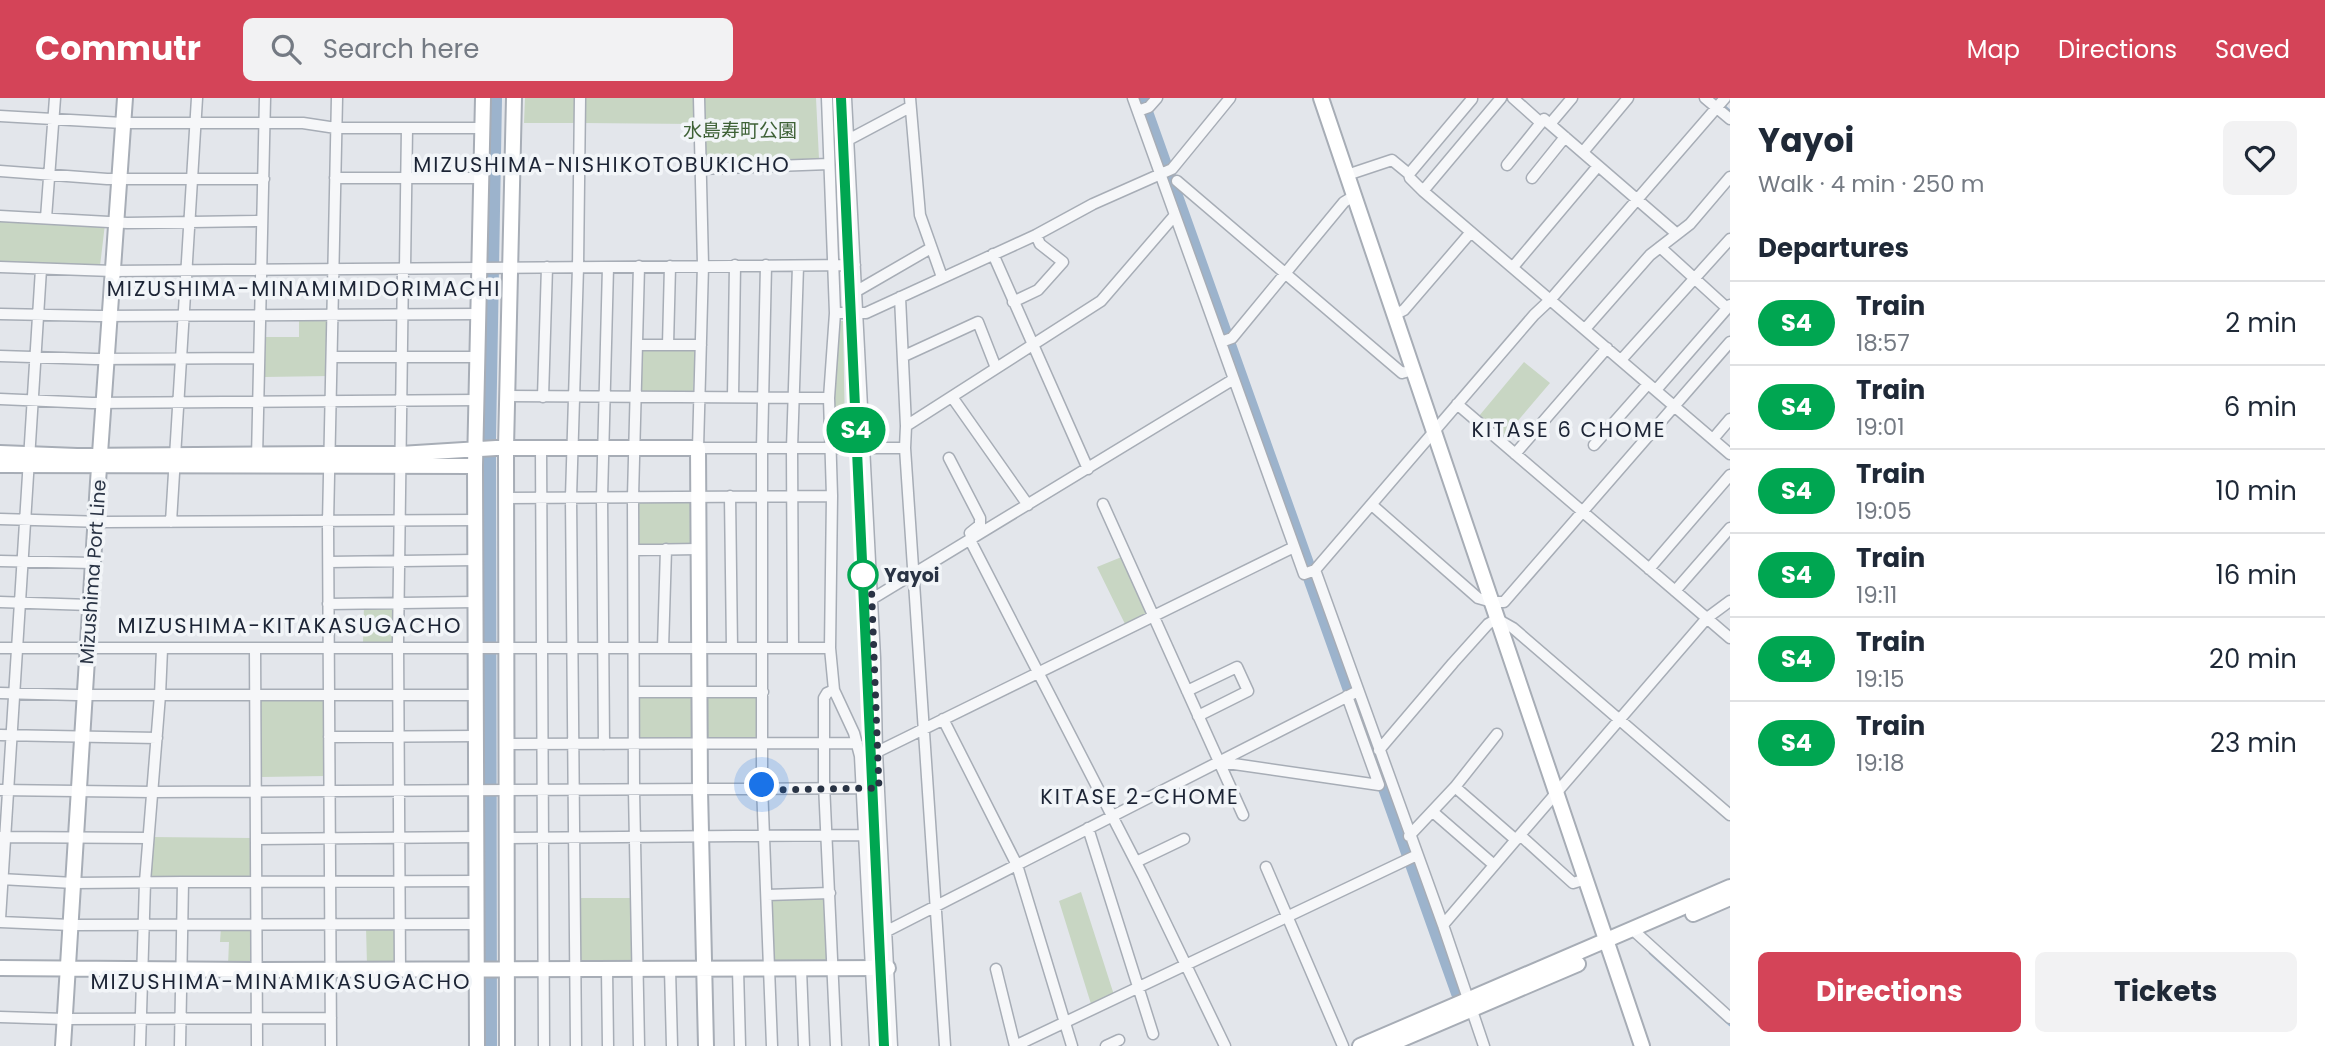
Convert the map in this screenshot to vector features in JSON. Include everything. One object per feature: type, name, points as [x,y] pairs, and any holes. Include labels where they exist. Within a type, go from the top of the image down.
[{"type":"street","points":[[46,218],[55,98]]},
{"type":"street","name":"Mizushima Port Line","points":[[64,1046],[87,649],[125,98]]},
{"type":"street","points":[[171,522],[197,98]]},
{"type":"street","points":[[257,460],[265,98]]},
{"type":"street","points":[[331,1046],[328,604],[337,98]]},
{"type":"street","points":[[483,98],[482,268],[476,400],[506,498],[491,648],[476,695],[476,736],[481,790],[477,837],[478,924],[492,970],[507,1046]]},
{"type":"street","points":[[477,1046],[492,970],[506,838],[502,790],[506,744],[491,648],[475,602],[475,466],[490,448],[507,396],[507,267],[514,98]]},
{"type":"street","points":[[576,1046],[572,497],[580,98]]},
{"type":"street","points":[[699,98],[703,265],[697,496],[698,648],[706,1046]]},
{"type":"street","points":[[827,98],[835,313],[829,397],[832,496],[830,648],[834,690],[858,743],[863,789],[874,1046]]},
{"type":"street","points":[[846,98],[892,1046]]},
{"type":"street","points":[[1133,98],[1142,110],[1164,172],[1175,215],[1225,341],[1234,379],[1304,574],[1311,571],[1372,505],[1534,315],[1551,299],[1721,103]]},
{"type":"street","points":[[1142,110],[1157,98]]},
{"type":"street","points":[[835,313],[866,313],[1164,172],[1230,98]]},
{"type":"street","points":[[1321,98],[1642,1046]]},
{"type":"street","points":[[1423,191],[1501,98]]},
{"type":"street","points":[[1507,165],[1572,98]]},
{"type":"street","points":[[1583,152],[1628,98]]},
{"type":"street","points":[[1705,98],[1721,103],[1730,119]]},
{"type":"street","points":[[1409,174],[1472,99]]},
{"type":"street","points":[[1520,100],[1677,234]]},
{"type":"street","points":[[848,140],[910,102],[920,215],[942,277]]},
{"type":"street","points":[[0,116],[123,123],[303,123],[336,128],[482,128]]},
{"type":"street","points":[[400,970],[399,519],[407,128]]},
{"type":"street","points":[[1532,178],[1565,137]]},
{"type":"street","points":[[1347,175],[1392,160],[1409,174],[1423,191],[1730,454]]},
{"type":"street","points":[[700,169],[829,164]]},
{"type":"street","points":[[1513,267],[1598,166]]},
{"type":"street","points":[[0,171],[119,178],[264,179]]},
{"type":"street","points":[[335,177],[481,178]]},
{"type":"street","points":[[1586,329],[1650,255],[1690,224],[1730,177]]},
{"type":"street","points":[[1177,181],[1402,373],[1413,370]]},
{"type":"street","points":[[1225,341],[1344,202],[1354,196]]},
{"type":"street","points":[[906,426],[1101,301],[1175,215]]},
{"type":"street","points":[[0,216],[116,222],[262,221]]},
{"type":"street","points":[[1394,315],[1404,310],[1471,232]]},
{"type":"street","points":[[1013,302],[1038,290],[1063,262],[1041,244],[1036,234]]},
{"type":"street","points":[[1621,360],[1730,239]]},
{"type":"street","points":[[1594,445],[1729,307],[1660,247]]},
{"type":"street","points":[[855,292],[932,248]]},
{"type":"street","points":[[993,254],[1088,468]]},
{"type":"street","points":[[733,397],[735,265]]},
{"type":"street","points":[[766,265],[762,448],[762,744],[772,1046]]},
{"type":"street","points":[[0,267],[113,271],[855,265]]},
{"type":"street","points":[[639,266],[633,497],[634,790],[639,1046]]},
{"type":"street","points":[[668,345],[670,266]]},
{"type":"street","points":[[793,648],[792,448],[799,266]]},
{"type":"street","points":[[543,397],[547,267]]},
{"type":"street","points":[[604,744],[602,497],[608,267]]},
{"type":"street","points":[[41,269],[13,736],[4,790],[0,921],[71,925],[478,924]]},
{"type":"street","points":[[900,297],[905,448],[945,1046]]},
{"type":"street","points":[[0,314],[478,314]]},
{"type":"street","points":[[904,356],[978,322],[996,368]]},
{"type":"street","points":[[1372,505],[1478,598],[1504,602],[1730,343]]},
{"type":"street","points":[[637,345],[701,345]]},
{"type":"street","points":[[1515,454],[1607,348]]},
{"type":"street","points":[[0,356],[106,359],[260,358]]},
{"type":"street","points":[[332,356],[477,357]]},
{"type":"street","points":[[872,599],[1234,379]]},
{"type":"street","points":[[507,396],[829,397]]},
{"type":"street","points":[[952,397],[1028,505]]},
{"type":"street","points":[[0,399],[104,402],[476,400]]},
{"type":"street","points":[[1457,404],[1730,638]]},
{"type":"street","points":[[1713,439],[1730,419]]},
{"type":"street","points":[[423,466],[490,448]]},
{"type":"street","points":[[0,453],[29,459],[100,461],[330,461],[400,460],[490,448],[905,448]]},
{"type":"street","points":[[541,448],[544,1046]]},
{"type":"street","points":[[949,458],[980,518],[980,525],[970,533],[971,539],[1136,862],[1225,1046]]},
{"type":"street","points":[[0,465],[29,459]]},
{"type":"street","points":[[400,460],[423,466],[475,466]]},
{"type":"street","points":[[1649,569],[1730,475]]},
{"type":"street","points":[[730,496],[732,648]]},
{"type":"street","points":[[506,498],[832,496]]},
{"type":"street","points":[[1103,504],[1243,815]]},
{"type":"street","points":[[0,519],[171,522],[475,520]]},
{"type":"street","points":[[1675,591],[1730,528]]},
{"type":"street","points":[[877,752],[1294,547]]},
{"type":"street","points":[[663,648],[666,549]]},
{"type":"street","points":[[634,550],[698,549]]},
{"type":"street","points":[[329,562],[475,560]]},
{"type":"street","points":[[0,561],[93,563]]},
{"type":"street","points":[[1311,571],[1377,764],[1409,836],[1413,856],[1443,925],[1484,1046]]},
{"type":"street","points":[[1443,925],[1707,618],[1730,601]]},
{"type":"street","points":[[0,602],[90,605]]},
{"type":"street","points":[[328,604],[475,602]]},
{"type":"street","points":[[1497,619],[1513,628],[1730,815]]},
{"type":"street","points":[[1220,762],[1379,785],[1379,750],[1488,624],[1497,619]]},
{"type":"street","points":[[0,648],[830,648]]},
{"type":"street","points":[[140,1046],[145,882],[162,649]]},
{"type":"street","points":[[255,649],[257,1046]]},
{"type":"street","points":[[1187,691],[1237,667],[1248,691],[1199,716]]},
{"type":"street","points":[[834,690],[824,698],[824,744],[836,1046]]},
{"type":"street","points":[[634,692],[763,692]]},
{"type":"street","points":[[0,693],[476,695]]},
{"type":"street","points":[[1352,694],[1379,750]]},
{"type":"street","points":[[887,931],[1352,694]]},
{"type":"street","points":[[943,719],[1017,865],[1072,1046]]},
{"type":"street","points":[[1409,836],[1455,787],[1497,734]]},
{"type":"street","points":[[0,735],[157,738]]},
{"type":"street","points":[[329,737],[476,736]]},
{"type":"street","points":[[506,744],[858,743]]},
{"type":"street","points":[[1455,787],[1573,883],[1586,879]]},
{"type":"street","points":[[4,790],[256,792],[879,788]]},
{"type":"street","points":[[1433,812],[1494,865]]},
{"type":"street","points":[[1088,828],[1153,1034]]},
{"type":"street","points":[[506,838],[864,835]]},
{"type":"street","points":[[3,837],[148,838]]},
{"type":"street","points":[[257,839],[477,837]]},
{"type":"street","points":[[1136,862],[1184,839]]},
{"type":"street","points":[[996,969],[1015,1046],[1413,856]]},
{"type":"street","points":[[1266,867],[1343,1046]]},
{"type":"street","points":[[1,880],[74,883],[478,881]]},
{"type":"street","points":[[180,1046],[183,882]]},
{"type":"street","points":[[1360,1046],[1470,1004],[1608,946],[1730,887]]},
{"type":"street","points":[[767,895],[830,893]]},
{"type":"street","points":[[1637,933],[1730,898]]},
{"type":"street","points":[[1637,933],[1730,1018]]},
{"type":"street","points":[[0,968],[257,971],[888,968]]},
{"type":"street","points":[[607,969],[608,1046]]},
{"type":"street","points":[[670,969],[672,1046]]},
{"type":"street","points":[[738,969],[740,1046]]},
{"type":"street","points":[[801,969],[804,1046]]},
{"type":"street","points":[[1386,1046],[1470,1004]]},
{"type":"street","points":[[0,1017],[331,1018]]},
{"type":"street","points":[[1107,1046],[1119,1040]]},
{"type":"green space","points":[[525,98],[576,98],[575,123],[524,123]]},
{"type":"green space","points":[[584,98],[693,98],[693,124],[584,123]]},
{"type":"green space","name":"水島寿町公園","points":[[703,98],[816,98],[819,159],[704,165]]},
{"type":"green space","points":[[0,218],[105,224],[100,266],[0,263]]},
{"type":"green space","points":[[299,318],[329,318],[329,376],[264,377],[265,337],[299,337]]},
{"type":"green space","points":[[840,321],[843,321],[845,431],[834,431],[832,400]]},
{"type":"green space","points":[[640,347],[695,348],[693,395],[638,394]]},
{"type":"green space","points":[[1524,362],[1550,383],[1504,437],[1479,416]]},
{"type":"green space","points":[[637,499],[692,501],[692,546],[637,546]]},
{"type":"green space","points":[[1124,556],[1148,612],[1147,616],[1126,626],[1097,567]]},
{"type":"green space","points":[[364,605],[396,605],[395,643],[363,643]]},
{"type":"green space","points":[[758,694],[759,741],[705,741],[705,695]]},
{"type":"green space","points":[[638,695],[693,695],[693,741],[638,740]]},
{"type":"green space","points":[[261,697],[326,697],[326,776],[261,777]]},
{"type":"green space","points":[[151,837],[251,838],[250,878],[148,878]]},
{"type":"green space","points":[[1081,892],[1114,995],[1091,1004],[1059,901]]},
{"type":"green space","points":[[770,896],[826,897],[828,963],[773,963]]},
{"type":"green space","points":[[577,898],[633,898],[633,963],[577,963]]},
{"type":"green space","points":[[221,927],[251,928],[252,960],[245,965],[228,965],[229,942],[220,942]]},
{"type":"green space","points":[[366,927],[398,927],[398,965],[367,965]]},
{"type":"waterway","points":[[489,1046],[488,438],[494,98]]},
{"type":"waterway","points":[[493,445],[500,98]]},
{"type":"waterway","points":[[1140,98],[1459,993]]},
{"type":"waterway","points":[[1723,105],[1730,111]]},
{"type":"waterway","points":[[493,455],[493,644]]},
{"type":"waterway","points":[[493,651],[494,788]]},
{"type":"waterway","points":[[494,963],[495,794]]},
{"type":"waterway","points":[[1650,953],[1730,1025]]},
{"type":"waterway","points":[[494,973],[494,1046]]},
{"type":"railway","points":[[841,98],[884,1046]]},
{"type":"train","name":"S4","points":[[841,98],[884,1046]]},
{"type":"place","name":"Yayoi","points":[[863,575]]},
{"type":"district","name":"MIZUSHIMA-NISHIKOTOBUKICHO","points":[[602,164]]},
{"type":"district","name":"MIZUSHIMA-MINAMIMIDORIMACHI","points":[[304,288]]},
{"type":"district","name":"KITASE 6 CHOME","points":[[1569,429]]},
{"type":"district","name":"MIZUSHIMA-KITAKASUGACHO","points":[[290,625]]},
{"type":"district","name":"KITASE 2-CHOME","points":[[1140,796]]},
{"type":"district","name":"MIZUSHIMA-MINAMIKASUGACHO","points":[[281,981]]},
{"type":"route","points":[[762,785],[763,790],[879,788],[871,576],[863,575]]}]
